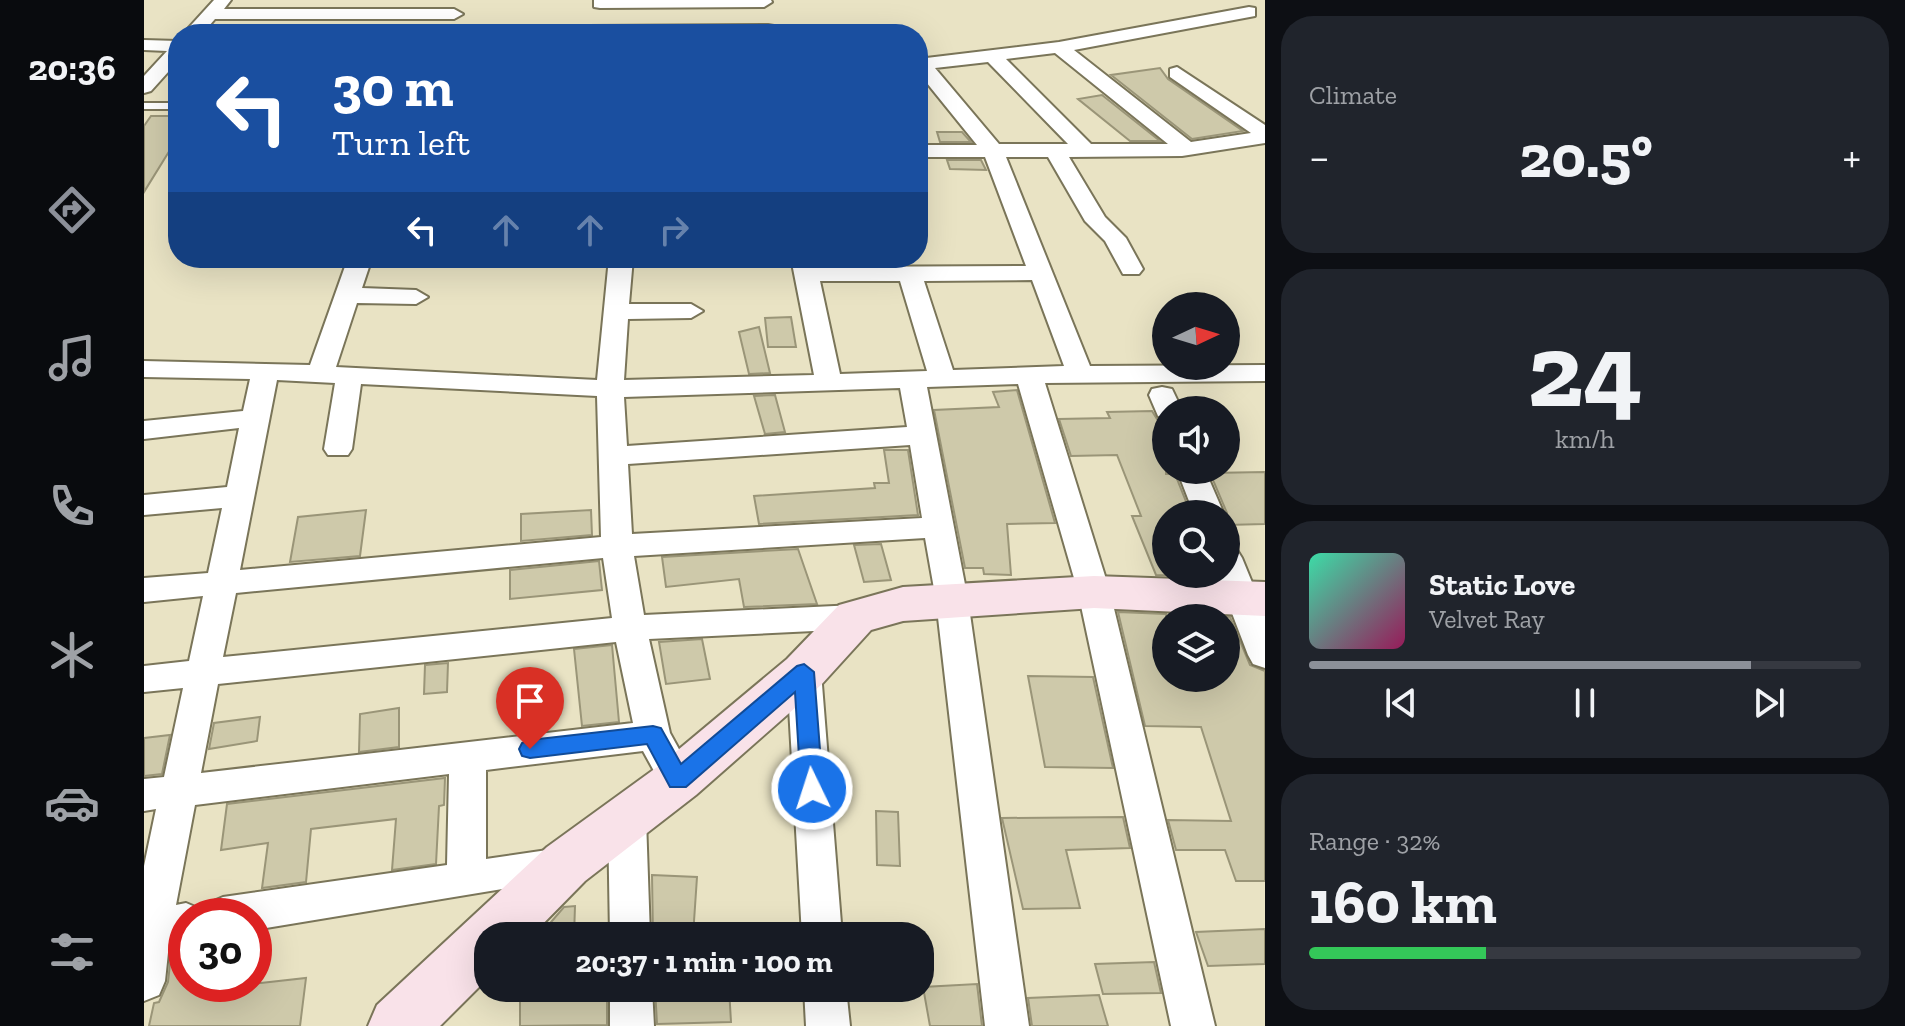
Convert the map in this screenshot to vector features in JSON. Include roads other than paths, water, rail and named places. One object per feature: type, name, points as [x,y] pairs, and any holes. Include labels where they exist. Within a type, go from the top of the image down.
[{"type":"street","points":[[201,24],[223,0]]},
{"type":"street","points":[[600,3],[764,1],[767,24]]},
{"type":"street","points":[[210,14],[458,7]]},
{"type":"street","points":[[928,64],[1059,47],[1238,11],[1265,21]]},
{"type":"street","points":[[144,45],[168,47]]},
{"type":"street","points":[[1059,47],[1182,145],[1182,150]]},
{"type":"street","points":[[992,55],[1087,152]]},
{"type":"street","points":[[144,87],[168,59]]},
{"type":"street","points":[[1177,73],[1265,136]]},
{"type":"street","points":[[928,74],[994,152],[1080,374]]},
{"type":"street","points":[[928,151],[1182,150],[1265,136]]},
{"type":"street","points":[[1056,152],[1096,221],[1115,238],[1131,269]]},
{"type":"street","points":[[320,375],[357,268]]},
{"type":"street","points":[[620,268],[610,389],[617,546],[630,628],[653,735],[678,780]]},
{"type":"street","points":[[805,268],[829,385]]},
{"type":"street","points":[[835,268],[910,273],[1040,273]]},
{"type":"street","points":[[910,273],[942,379]]},
{"type":"street","points":[[348,295],[416,297]]},
{"type":"street","points":[[616,312],[691,311]]},
{"type":"street","points":[[144,369],[265,371],[610,389],[829,385],[1029,375],[1265,373]]},
{"type":"street","points":[[144,981],[160,925],[161,793],[205,672],[265,371]]},
{"type":"street","points":[[1029,375],[1094,592],[1193,1026]]},
{"type":"street","points":[[338,449],[349,376]]},
{"type":"street","points":[[912,380],[952,600],[1007,1026]]},
{"type":"street","points":[[144,430],[256,418]]},
{"type":"street","points":[[613,456],[922,435]]},
{"type":"street","points":[[144,505],[240,496]]},
{"type":"street","points":[[144,590],[617,546],[939,527]]},
{"type":"street","points":[[144,679],[630,628],[855,617],[903,604],[1244,585],[1265,655]]},
{"type":"street","points":[[506,922],[566,864],[678,780],[804,672],[855,617]]},
{"type":"street","points":[[804,672],[821,922]]},
{"type":"street","points":[[161,793],[653,735]]},
{"type":"street","points":[[466,879],[468,756]]},
{"type":"street","points":[[627,819],[630,922]]},
{"type":"street","points":[[272,909],[566,864]]},
{"type":"street","points":[[398,1026],[474,953]]},
{"type":"street","points":[[631,1002],[632,1026]]},
{"type":"street","points":[[826,1002],[828,1026]]},
{"type":"lane","points":[[144,106],[168,106]]}]
